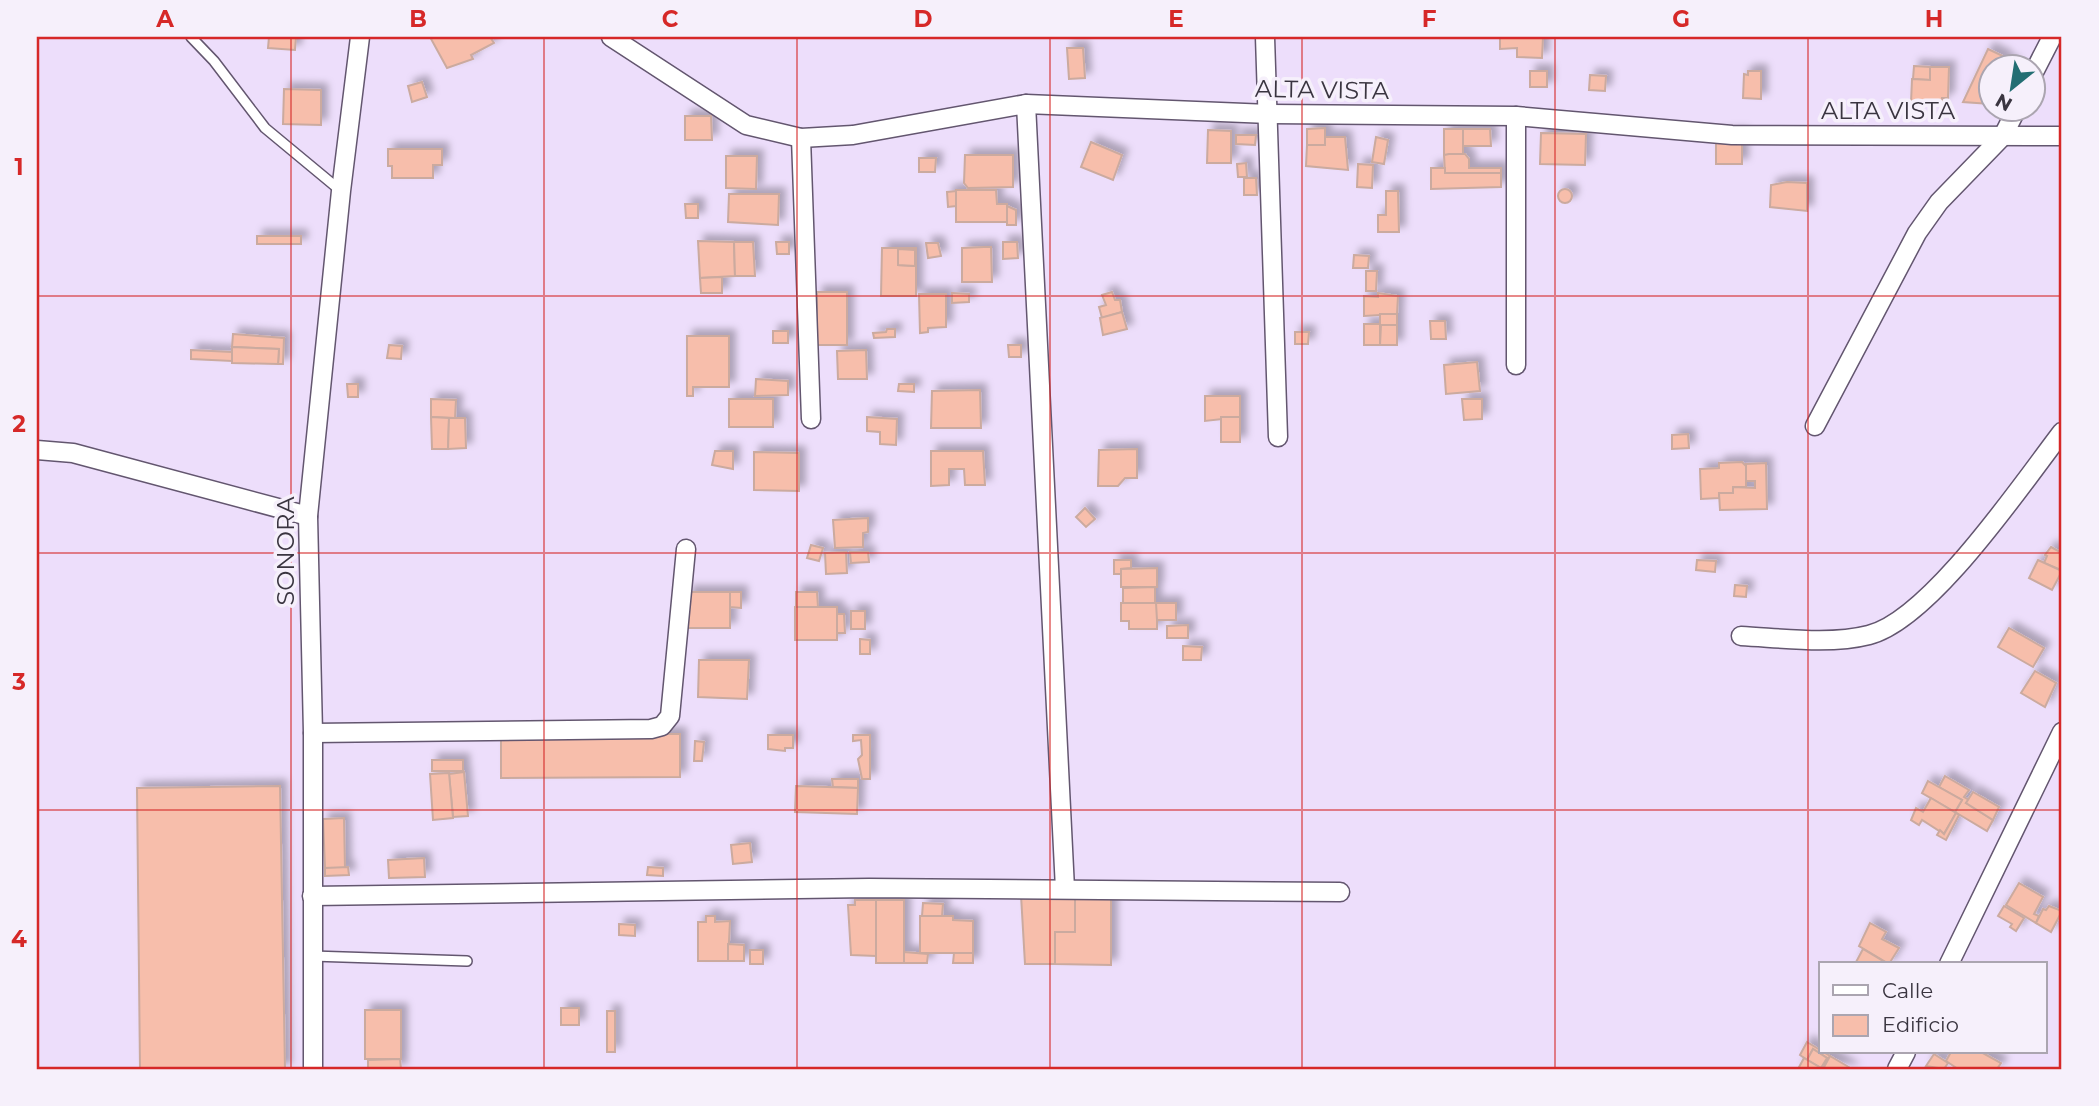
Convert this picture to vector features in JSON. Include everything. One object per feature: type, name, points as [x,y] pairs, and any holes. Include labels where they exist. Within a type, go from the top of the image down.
[{"type":"street","name":"SONORA","points":[[313,1069],[313,733],[308,516],[341,191],[360,37]]},
{"type":"street","name":"ALTA VISTA","points":[[611,37],[746,125],[801,138],[853,135],[1026,104],[1269,114],[1516,116],[1731,135],[2062,136]]},
{"type":"street","points":[[1265,37],[1278,437]]},
{"type":"street","points":[[1026,104],[1065,889]]},
{"type":"street","points":[[1516,116],[1516,365]]},
{"type":"street","points":[[1815,426],[1917,233],[1939,202],[2003,136],[2010,122]]},
{"type":"street","points":[[801,138],[811,419]]},
{"type":"street","points":[[1741,636],[1831,639],[1867,636],[1892,628],[1923,603],[1941,583],[1993,522],[2062,432]]},
{"type":"street","points":[[37,450],[73,453],[308,516]]},
{"type":"street","points":[[313,733],[652,729],[662,726],[670,716],[686,550]]},
{"type":"street","points":[[1950,962],[2062,732]]},
{"type":"street","points":[[312,896],[869,888],[1340,892]]},
{"type":"lane","points":[[191,37],[215,61],[265,128],[341,191]]},
{"type":"lane","points":[[312,956],[467,961]]},
{"type":"building","points":[[269,37],[296,37],[295,50],[268,48]]},
{"type":"building","points":[[430,37],[490,37],[494,43],[471,55],[473,59],[447,68]]},
{"type":"building","points":[[1500,37],[1543,37],[1542,58],[1517,57],[1517,48],[1500,49]]},
{"type":"building","points":[[1067,48],[1083,48],[1085,78],[1069,79]]},
{"type":"building","points":[[1914,66],[1930,67],[1930,80],[1913,79]]},
{"type":"building","points":[[1930,67],[1949,67],[1948,98],[1942,98],[1942,103],[1911,103],[1912,79],[1930,80]]},
{"type":"building","points":[[1530,71],[1547,71],[1547,87],[1530,87]]},
{"type":"building","points":[[1748,71],[1761,71],[1761,99],[1743,98],[1744,74],[1748,75]]},
{"type":"building","points":[[1976,74],[1976,103],[1963,102]]},
{"type":"building","points":[[1590,75],[1606,76],[1605,91],[1589,90]]},
{"type":"building","points":[[422,82],[427,97],[412,102],[408,86]]},
{"type":"building","points":[[284,89],[321,90],[321,125],[283,124]]},
{"type":"building","points":[[685,116],[711,116],[712,140],[685,140]]},
{"type":"building","points":[[1325,128],[1325,145],[1307,145],[1307,129]]},
{"type":"building","points":[[1444,129],[1463,129],[1463,154],[1444,155]]},
{"type":"building","points":[[1463,129],[1490,129],[1491,146],[1463,146]]},
{"type":"building","points":[[1208,130],[1231,131],[1231,163],[1207,163]]},
{"type":"building","points":[[1541,133],[1586,134],[1585,165],[1540,164]]},
{"type":"building","points":[[1742,134],[1742,164],[1716,164],[1716,135]]},
{"type":"building","points":[[1236,135],[1256,135],[1255,145],[1236,144]]},
{"type":"building","points":[[1325,137],[1345,137],[1348,170],[1306,166],[1307,145],[1325,145]]},
{"type":"building","points":[[1376,137],[1388,140],[1384,164],[1372,162]]},
{"type":"building","points":[[1091,142],[1122,155],[1113,180],[1081,167]]},
{"type":"building","points":[[388,149],[442,149],[442,165],[433,165],[433,178],[392,178],[392,166],[388,166]]},
{"type":"building","points":[[1465,154],[1469,159],[1469,168],[1501,168],[1501,173],[1445,173],[1444,155]]},
{"type":"building","points":[[965,155],[1013,155],[1013,187],[968,188],[964,183]]},
{"type":"building","points":[[726,156],[757,156],[756,189],[726,188]]},
{"type":"building","points":[[919,158],[936,158],[935,172],[919,172]]},
{"type":"building","points":[[1246,163],[1247,177],[1238,177],[1237,164]]},
{"type":"building","points":[[1358,164],[1373,165],[1372,188],[1357,187]]},
{"type":"building","points":[[1431,168],[1445,168],[1445,173],[1501,173],[1501,187],[1431,189]]},
{"type":"building","points":[[1244,178],[1256,178],[1257,195],[1244,195]]},
{"type":"building","points":[[1787,182],[1807,183],[1807,211],[1770,207],[1771,185]]},
{"type":"building","points":[[1565,189],[1570,191],[1570,201],[1565,203],[1560,201],[1558,196],[1560,191]]},
{"type":"building","points":[[956,190],[996,190],[997,204],[1007,204],[1007,222],[956,222]]},
{"type":"building","points":[[956,191],[956,206],[948,207],[947,192]]},
{"type":"building","points":[[1386,191],[1398,191],[1399,232],[1378,232],[1378,215],[1386,215]]},
{"type":"building","points":[[729,194],[779,194],[778,225],[728,222]]},
{"type":"building","points":[[685,204],[698,204],[698,218],[686,218]]},
{"type":"building","points":[[1007,206],[1016,210],[1016,225],[1007,225]]},
{"type":"building","points":[[257,236],[301,236],[301,244],[257,244]]},
{"type":"building","points":[[698,241],[734,242],[735,276],[700,278]]},
{"type":"building","points":[[734,242],[753,242],[755,276],[735,276]]},
{"type":"building","points":[[776,242],[789,242],[789,254],[777,254]]},
{"type":"building","points":[[1003,242],[1017,242],[1018,258],[1003,259]]},
{"type":"building","points":[[926,243],[938,243],[941,256],[928,258]]},
{"type":"building","points":[[991,247],[992,282],[962,282],[962,248]]},
{"type":"building","points":[[882,248],[916,248],[916,296],[881,296]],"holes":[[[898,249],[915,250],[915,266],[898,265]]]},
{"type":"building","points":[[898,249],[915,250],[915,266],[898,265]]},
{"type":"building","points":[[1354,255],[1369,256],[1368,268],[1353,268]]},
{"type":"building","points":[[1366,271],[1377,271],[1376,291],[1366,291]]},
{"type":"building","points":[[722,277],[722,293],[701,293],[700,278]]},
{"type":"building","points":[[817,292],[847,292],[847,345],[817,345]]},
{"type":"building","points":[[1112,292],[1115,300],[1120,300],[1122,312],[1102,318],[1099,307],[1106,305],[1102,295]]},
{"type":"building","points":[[952,293],[969,294],[969,302],[952,303]]},
{"type":"building","points":[[1378,293],[1398,296],[1397,314],[1364,316],[1364,296],[1378,297]]},
{"type":"building","points":[[919,294],[946,294],[946,327],[928,328],[928,332],[920,333]]},
{"type":"building","points":[[1122,312],[1127,329],[1103,335],[1100,318]]},
{"type":"building","points":[[1380,314],[1397,314],[1397,325],[1380,326]]},
{"type":"building","points":[[1430,321],[1445,321],[1446,339],[1431,339]]},
{"type":"building","points":[[1364,324],[1380,324],[1380,345],[1364,345]]},
{"type":"building","points":[[1381,325],[1397,325],[1397,345],[1380,345]]},
{"type":"building","points":[[887,329],[895,329],[895,337],[874,338],[873,333],[886,332]]},
{"type":"building","points":[[773,331],[788,331],[788,343],[773,343]]},
{"type":"building","points":[[1295,332],[1309,332],[1308,344],[1295,344]]},
{"type":"building","points":[[233,334],[284,338],[283,364],[278,364],[279,349],[232,347]]},
{"type":"building","points":[[687,336],[729,336],[729,387],[693,387],[693,396],[687,396]]},
{"type":"building","points":[[389,345],[402,346],[401,359],[387,358]]},
{"type":"building","points":[[1008,345],[1021,345],[1021,357],[1009,357]]},
{"type":"building","points":[[232,347],[279,349],[278,364],[232,363]]},
{"type":"building","points":[[191,350],[232,352],[232,361],[191,359]]},
{"type":"building","points":[[866,350],[867,379],[838,379],[837,351]]},
{"type":"building","points":[[1477,362],[1480,391],[1446,394],[1444,365]]},
{"type":"building","points":[[756,379],[788,381],[788,395],[755,396]]},
{"type":"building","points":[[347,384],[358,384],[358,397],[348,397]]},
{"type":"building","points":[[899,384],[914,384],[914,392],[898,391]]},
{"type":"building","points":[[980,390],[981,428],[931,428],[932,391]]},
{"type":"building","points":[[1205,396],[1240,396],[1240,417],[1205,421]]},
{"type":"building","points":[[431,399],[456,400],[455,418],[431,417]]},
{"type":"building","points":[[729,399],[773,399],[773,427],[729,427]]},
{"type":"building","points":[[1462,399],[1482,399],[1482,419],[1464,420]]},
{"type":"building","points":[[431,417],[449,418],[448,449],[432,449]]},
{"type":"building","points":[[867,417],[897,419],[896,445],[880,444],[880,432],[867,431]]},
{"type":"building","points":[[1221,417],[1240,417],[1240,442],[1221,442]]},
{"type":"building","points":[[449,418],[465,418],[466,448],[448,449]]},
{"type":"building","points":[[1688,434],[1689,448],[1672,449],[1672,435]]},
{"type":"building","points":[[1137,449],[1137,478],[1125,478],[1118,486],[1098,486],[1099,450]]},
{"type":"building","points":[[715,451],[733,451],[733,469],[712,465]]},
{"type":"building","points":[[931,451],[983,451],[985,485],[965,485],[964,469],[949,469],[949,485],[931,486]]},
{"type":"building","points":[[754,452],[799,453],[799,491],[754,490]]},
{"type":"building","points":[[1742,462],[1746,466],[1746,487],[1733,487],[1733,493],[1719,493],[1719,498],[1701,499],[1700,469],[1719,468],[1719,463]]},
{"type":"building","points":[[1766,463],[1767,509],[1720,510],[1719,493],[1733,493],[1733,487],[1755,488],[1755,481],[1746,481],[1746,464]]},
{"type":"building","points":[[1085,508],[1095,519],[1086,527],[1076,517]]},
{"type":"building","points":[[868,518],[868,532],[863,533],[863,547],[835,548],[833,520]]},
{"type":"building","points":[[811,545],[823,548],[819,561],[807,558]]},
{"type":"building","points":[[2051,547],[2062,553],[2061,570],[2044,563],[2047,556],[2045,555]]},
{"type":"building","points":[[846,552],[847,573],[826,574],[825,553]]},
{"type":"building","points":[[850,552],[868,552],[869,562],[851,563]]},
{"type":"building","points":[[1114,560],[1131,560],[1131,568],[1121,569],[1121,574],[1114,574]]},
{"type":"building","points":[[1697,560],[1716,561],[1715,572],[1696,570]]},
{"type":"building","points":[[2038,560],[2062,571],[2052,590],[2029,578]]},
{"type":"building","points":[[1157,568],[1157,587],[1121,587],[1121,569]]},
{"type":"building","points":[[1735,585],[1747,586],[1746,597],[1734,596]]},
{"type":"building","points":[[1155,587],[1155,603],[1123,603],[1123,588]]},
{"type":"building","points":[[687,592],[730,592],[730,628],[687,628]]},
{"type":"building","points":[[730,592],[741,592],[741,608],[730,607]]},
{"type":"building","points":[[796,592],[817,592],[818,607],[796,607]]},
{"type":"building","points":[[1121,603],[1157,603],[1157,629],[1129,629],[1129,621],[1121,621]]},
{"type":"building","points":[[1156,603],[1176,603],[1176,620],[1157,620]]},
{"type":"building","points":[[795,607],[837,607],[837,640],[795,640]]},
{"type":"building","points":[[851,611],[865,611],[865,629],[851,629]]},
{"type":"building","points":[[837,614],[844,614],[845,633],[837,633]]},
{"type":"building","points":[[1188,625],[1188,638],[1167,638],[1167,626]]},
{"type":"building","points":[[2009,628],[2044,648],[2033,667],[1998,647]]},
{"type":"building","points":[[860,639],[870,640],[870,654],[860,654]]},
{"type":"building","points":[[1183,646],[1202,647],[1201,660],[1183,660]]},
{"type":"building","points":[[699,660],[749,660],[747,699],[698,697]]},
{"type":"building","points":[[2035,671],[2056,683],[2045,707],[2021,693]]},
{"type":"building","points":[[501,734],[680,734],[680,777],[501,778]]},
{"type":"building","points":[[768,735],[793,735],[793,748],[785,748],[785,751],[768,749]]},
{"type":"building","points":[[853,735],[870,735],[870,779],[862,779],[858,759],[862,755],[861,740],[853,741]]},
{"type":"building","points":[[695,741],[704,742],[702,761],[694,761]]},
{"type":"building","points":[[432,760],[463,760],[463,771],[432,771]]},
{"type":"building","points":[[464,772],[468,816],[453,817],[449,774]]},
{"type":"building","points":[[449,773],[453,818],[433,820],[430,774]]},
{"type":"building","points":[[1945,776],[1969,790],[1964,797],[1969,800],[1966,803],[1993,820],[1987,831],[1955,812],[1962,800],[1939,787]]},
{"type":"building","points":[[832,779],[858,779],[858,788],[833,787]]},
{"type":"building","points":[[1928,781],[1962,800],[1955,812],[1922,793]]},
{"type":"building","points":[[280,786],[285,1069],[140,1069],[137,788]]},
{"type":"building","points":[[796,786],[858,788],[857,814],[795,812]]},
{"type":"building","points":[[1973,792],[1999,807],[1993,820],[1966,803]]},
{"type":"building","points":[[1931,798],[1956,813],[1944,834],[1922,820],[1919,825],[1911,820],[1916,808],[1923,812]]},
{"type":"building","points":[[1956,813],[1959,815],[1946,840],[1937,835],[1940,830],[1944,834]]},
{"type":"building","points":[[344,818],[345,868],[325,868],[323,819]]},
{"type":"building","points":[[750,843],[752,862],[733,864],[731,845]]},
{"type":"building","points":[[424,858],[425,877],[389,878],[388,860]]},
{"type":"building","points":[[348,867],[349,875],[325,876],[325,868]]},
{"type":"building","points":[[648,867],[663,868],[663,876],[647,875]]},
{"type":"building","points":[[2019,883],[2043,897],[2034,914],[2039,916],[2036,923],[2006,905]]},
{"type":"building","points":[[1021,895],[1075,895],[1075,932],[1055,932],[1055,964],[1025,964]]},
{"type":"building","points":[[1075,895],[1111,895],[1111,965],[1055,964],[1055,932],[1075,932]]},
{"type":"building","points":[[855,900],[876,900],[876,956],[851,955],[848,905],[855,905]]},
{"type":"building","points":[[876,900],[904,900],[904,963],[876,963]]},
{"type":"building","points":[[923,903],[943,904],[942,916],[922,916]]},
{"type":"building","points":[[2004,906],[2024,918],[2016,931],[2010,927],[2012,924],[1998,916]]},
{"type":"building","points":[[2049,906],[2062,911],[2051,932],[2036,923],[2043,909],[2046,910]]},
{"type":"building","points":[[706,916],[715,916],[715,922],[730,921],[728,961],[698,961],[698,922],[706,922]]},
{"type":"building","points":[[920,916],[953,916],[953,920],[973,921],[973,953],[920,953]]},
{"type":"building","points":[[1870,923],[1886,932],[1882,939],[1899,948],[1890,962],[1886,962],[1859,946]]},
{"type":"building","points":[[619,924],[635,925],[635,936],[619,935]]},
{"type":"building","points":[[728,944],[744,945],[744,961],[728,961]]},
{"type":"building","points":[[1863,949],[1885,962],[1856,962]]},
{"type":"building","points":[[750,950],[763,950],[763,964],[750,964]]},
{"type":"building","points":[[904,952],[928,954],[927,963],[904,963]]},
{"type":"building","points":[[954,953],[973,953],[973,963],[953,963]]},
{"type":"building","points":[[561,1008],[579,1008],[579,1025],[561,1025]]},
{"type":"building","points":[[365,1010],[401,1010],[401,1059],[365,1059]]},
{"type":"building","points":[[607,1011],[615,1011],[615,1052],[607,1052]]},
{"type":"building","points":[[1807,1042],[1819,1049],[1819,1053],[1813,1049],[1807,1060],[1800,1055]]},
{"type":"building","points":[[1813,1049],[1827,1058],[1821,1068],[1807,1060]]},
{"type":"building","points":[[1821,1054],[1830,1056],[1823,1069],[1827,1058]]},
{"type":"building","points":[[1934,1054],[1948,1063],[1944,1069],[1926,1066]]},
{"type":"building","points":[[1950,1054],[1985,1054],[2001,1063],[1997,1069],[1958,1069],[1946,1061]]},
{"type":"building","points":[[1830,1056],[1852,1069],[1823,1069]]},
{"type":"building","points":[[1804,1058],[1823,1069],[1798,1069]]},
{"type":"building","points":[[400,1059],[401,1069],[368,1069],[368,1060]]}]
